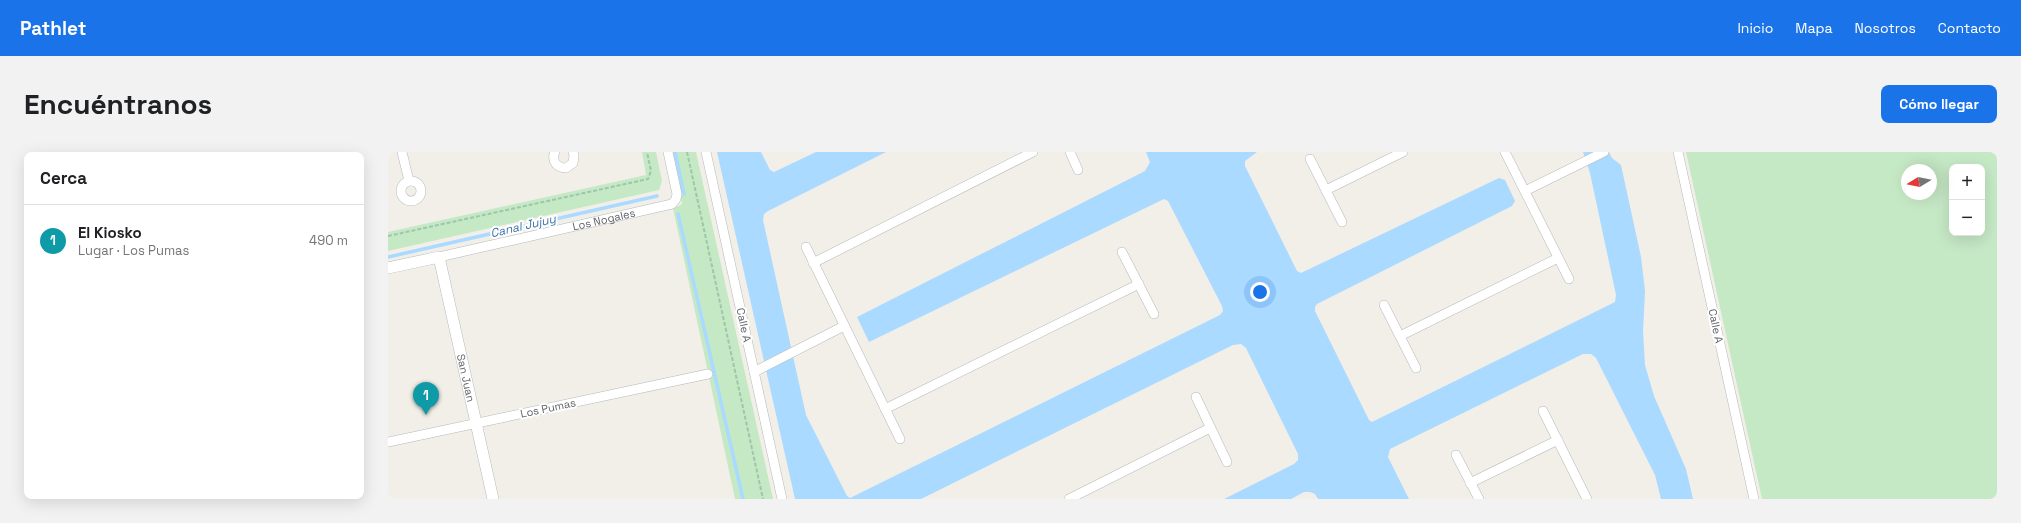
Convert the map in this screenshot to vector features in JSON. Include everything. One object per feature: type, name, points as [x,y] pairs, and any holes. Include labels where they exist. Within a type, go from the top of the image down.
[{"type":"street","points":[[402,152],[408,181]]},
{"type":"street","points":[[555,152],[555,163],[558,166],[566,168],[573,164],[573,152]]},
{"type":"street","name":"Los Nogales","points":[[388,268],[672,204],[676,199],[676,187],[668,152]]},
{"type":"street","name":"Calle A","points":[[706,152],[782,499]]},
{"type":"street","points":[[813,263],[1033,152]]},
{"type":"street","points":[[1070,152],[1078,170]]},
{"type":"street","points":[[1326,190],[1403,152]]},
{"type":"street","points":[[1505,152],[1569,280]]},
{"type":"street","points":[[1525,191],[1604,152]]},
{"type":"street","name":"Calle A","points":[[1678,152],[1754,499]]},
{"type":"street","points":[[1310,159],[1342,222]]},
{"type":"street","points":[[806,247],[900,439]]},
{"type":"street","points":[[1122,252],[1154,314]]},
{"type":"street","name":"San Juan","points":[[439,257],[493,499]]},
{"type":"street","points":[[1400,336],[1558,258]]},
{"type":"street","points":[[885,409],[1138,284]]},
{"type":"street","points":[[1384,305],[1416,368]]},
{"type":"street","points":[[754,372],[844,326]]},
{"type":"street","name":"Los Pumas","points":[[388,442],[708,374]]},
{"type":"street","points":[[1196,397],[1226,462]]},
{"type":"street","points":[[1543,411],[1587,499]]},
{"type":"street","points":[[1069,499],[1210,428]]},
{"type":"street","points":[[1470,483],[1558,440]]},
{"type":"street","points":[[1456,455],[1479,499]]},
{"type":"path","points":[[388,236],[648,179],[651,171],[647,152]]},
{"type":"path","points":[[688,152],[763,499]]},
{"type":"green space","points":[[642,152],[656,152],[662,181],[659,190],[388,251],[388,232],[646,175]]},
{"type":"green space","points":[[671,152],[696,152],[773,499],[735,499],[673,208],[681,205],[682,203]]},
{"type":"green space","points":[[1686,152],[1997,152],[1997,499],[1762,499]]},
{"type":"water","points":[[717,152],[761,152],[770,170],[774,172],[816,152],[886,152],[768,211],[764,214],[763,220],[806,415],[847,496],[850,498],[1220,315],[1223,311],[1222,306],[1168,201],[1164,199],[869,342],[857,317],[1145,171],[1150,162],[1146,152],[1257,152],[1245,161],[1245,166],[1297,271],[1301,273],[1499,178],[1505,180],[1515,201],[1512,206],[1317,304],[1315,307],[1315,311],[1369,420],[1372,422],[1615,302],[1616,295],[1590,173],[1583,152],[1609,152],[1612,158],[1621,165],[1641,257],[1645,291],[1643,331],[1645,365],[1654,396],[1686,469],[1693,499],[1661,499],[1655,475],[1596,358],[1591,354],[1583,354],[1390,449],[1388,457],[1409,499],[1318,499],[1315,494],[1304,492],[1291,499],[1224,499],[1294,464],[1298,460],[1298,454],[1246,348],[1241,344],[1233,345],[921,499],[795,499]]},
{"type":"waterway","points":[[675,152],[684,194]]},
{"type":"waterway","name":"Canal Jujuy","points":[[388,257],[657,196]]},
{"type":"waterway","points":[[678,214],[743,499]]},
{"type":"place","name":"El Kiosko","points":[[426,415]]}]
